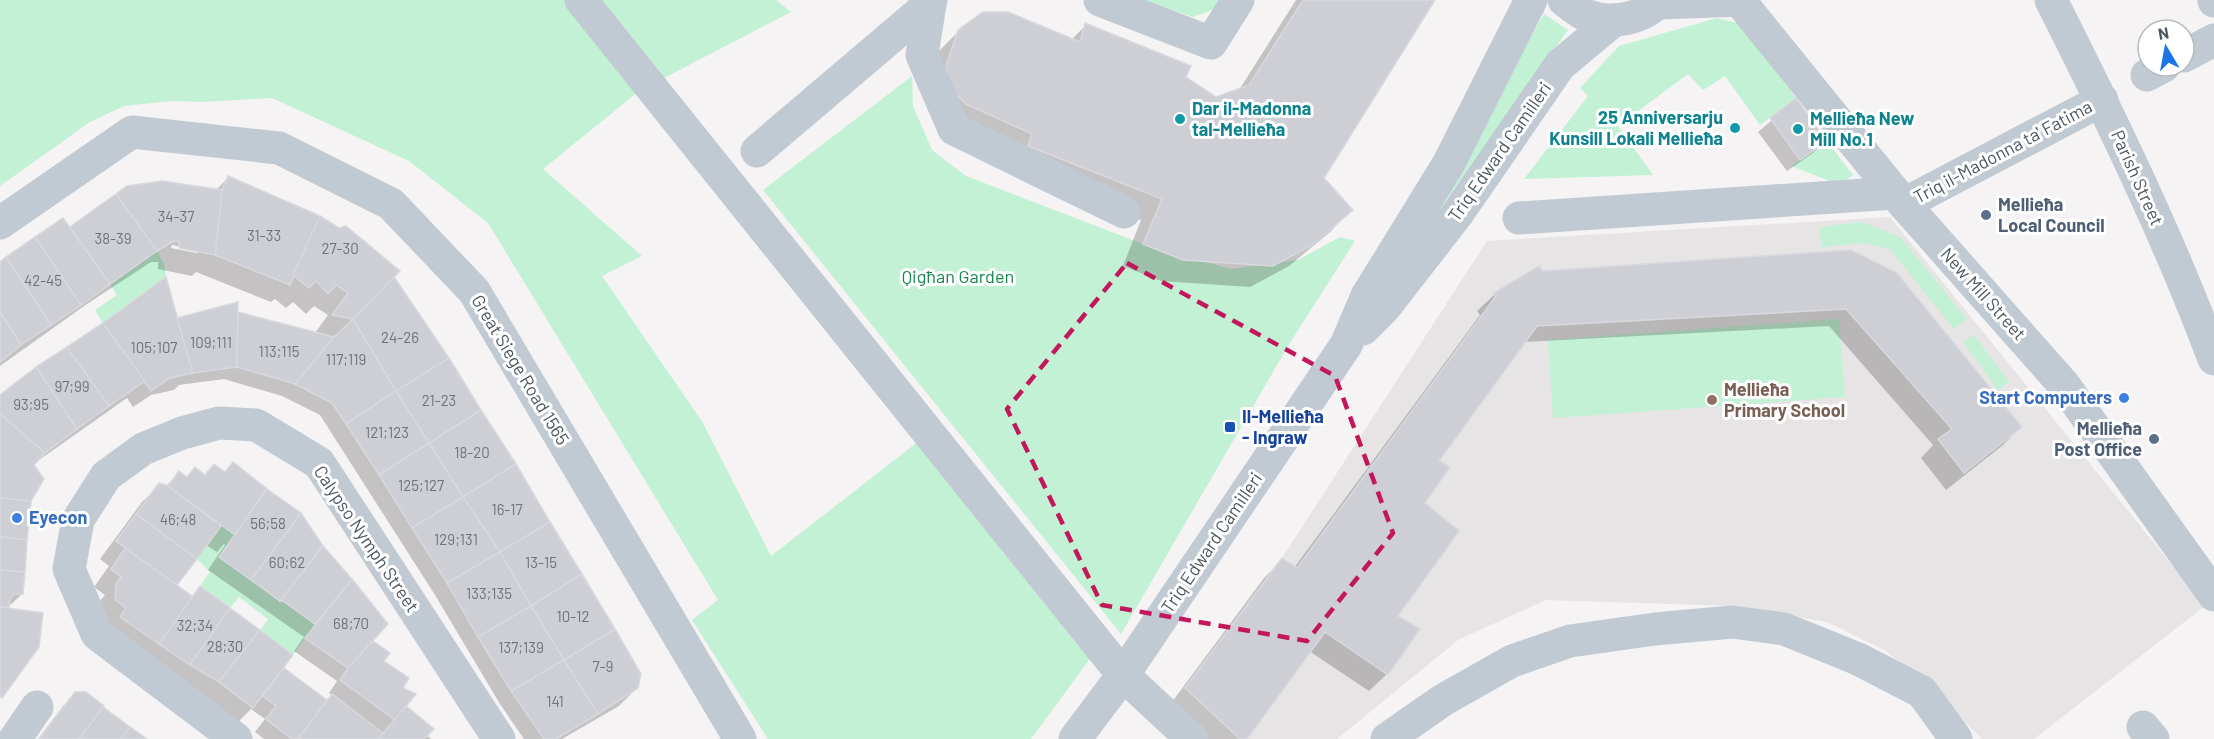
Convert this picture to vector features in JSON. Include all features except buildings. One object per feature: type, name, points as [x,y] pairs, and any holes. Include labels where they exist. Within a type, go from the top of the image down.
[{"type":"street","points":[[581,0],[1123,675],[1192,739]]},
{"type":"street","points":[[1099,0],[1211,43],[1238,0]]},
{"type":"street","name":"Triq Edward Camilleri","points":[[1075,739],[1123,675],[1346,345],[1367,296],[1449,163],[1531,0]]},
{"type":"street","points":[[1564,0],[1591,17],[1614,20],[1638,16],[1659,1]]},
{"type":"street","name":"Parish Street","points":[[2052,0],[2207,319],[2214,359]]},
{"type":"street","name":"New Mill Street","points":[[1659,1],[1741,1],[1900,199],[2064,385],[2214,595]]},
{"type":"street","points":[[757,151],[931,2]]},
{"type":"street","points":[[931,2],[922,55],[954,129],[1124,212]]},
{"type":"street","name":"Triq Edward Camilleri","points":[[1346,345],[1385,308],[1458,213],[1560,65],[1614,20]]},
{"type":"street","points":[[2196,50],[2214,40]]},
{"type":"street","name":"Triq il-Madonna ta' Fatima","points":[[1900,199],[2102,100]]},
{"type":"street","name":"Great Siege Road 1565","points":[[0,223],[132,132],[279,148],[391,204],[474,291],[740,739]]},
{"type":"street","points":[[1519,218],[1900,199]]},
{"type":"street","name":"Calypso Nymph Street","points":[[236,739],[97,634],[69,569],[78,520],[106,476],[144,449],[182,433],[219,423],[256,425],[319,463],[500,739]]},
{"type":"street","points":[[1387,739],[1443,700],[1512,661],[1570,641],[1655,629],[1732,622],[1784,629],[1858,659],[1911,686],[1922,692],[1956,739]]},
{"type":"street","points":[[15,739],[37,707]]},
{"type":"highlighted area","points":[[1127,263],[1335,376],[1393,533],[1307,641],[1102,605],[1007,409]]},
{"type":"shaded area","name":"Mellieħa Primary School","points":[[1890,217],[2205,606],[2034,739],[1982,739],[1944,701],[1886,651],[1827,622],[1734,606],[1546,600],[1458,640],[1337,739],[1240,739],[1185,688],[1282,558],[1487,241]]},
{"type":"green space","points":[[0,0],[776,0],[791,12],[639,91],[543,169],[642,256],[602,276],[703,423],[771,556],[919,441],[1092,656],[1031,739],[768,739],[692,620],[718,600],[488,223],[409,161],[272,98],[202,102],[171,101],[124,106],[90,122],[0,186]]},
{"type":"green space","points":[[1143,0],[1221,0],[1215,9],[1193,17]]},
{"type":"green space","points":[[1544,14],[1568,30],[1388,283]]},
{"type":"green space","points":[[1717,18],[1741,24],[1796,98],[1760,125],[1725,76],[1703,90],[1688,74],[1618,126],[1653,175],[1524,179],[1588,96],[1580,88],[1619,46]]},
{"type":"green space","name":"Qigħan Garden","points":[[912,76],[913,106],[932,150],[966,176],[1143,244],[1230,269],[1298,260],[1340,237],[1355,241],[1291,341],[1121,634],[763,190]]},
{"type":"green space","points":[[1827,141],[1853,175],[1839,185],[1792,166]]},
{"type":"green space","points":[[1862,222],[1900,237],[1967,319],[1954,329],[1890,249],[1863,243],[1822,247],[1819,227]]},
{"type":"green space","points":[[157,251],[164,264],[166,277],[103,323],[95,310],[117,295],[110,284]]},
{"type":"green space","points":[[1839,319],[1845,397],[1553,418],[1548,340]]},
{"type":"green space","points":[[1974,335],[2009,382],[1998,390],[1963,342]]},
{"type":"green space","points":[[221,526],[235,535],[219,558],[315,624],[293,655],[260,630],[268,619],[239,597],[230,608],[200,586],[210,572],[197,559]]},
{"type":"place","name":"Dar il-Madonna tal-Mellieħa","points":[[1180,119]]},
{"type":"place","name":"25 Anniversarju Kunsill Lokali Mellieħa","points":[[1735,128]]},
{"type":"place","name":"Mellieħa New Mill No.1","points":[[1798,129]]},
{"type":"place","name":"Mellieħa Local Council","points":[[1986,215]]},
{"type":"place","name":"Start Computers","points":[[2124,398]]},
{"type":"place","name":"Mellieħa Primary School","points":[[1712,400]]},
{"type":"place","name":"Il-Mellieħa - Ingraw","points":[[1230,427]]},
{"type":"place","name":"Mellieħa Post Office","points":[[2154,439]]},
{"type":"place","name":"Eyecon","points":[[17,518]]}]
